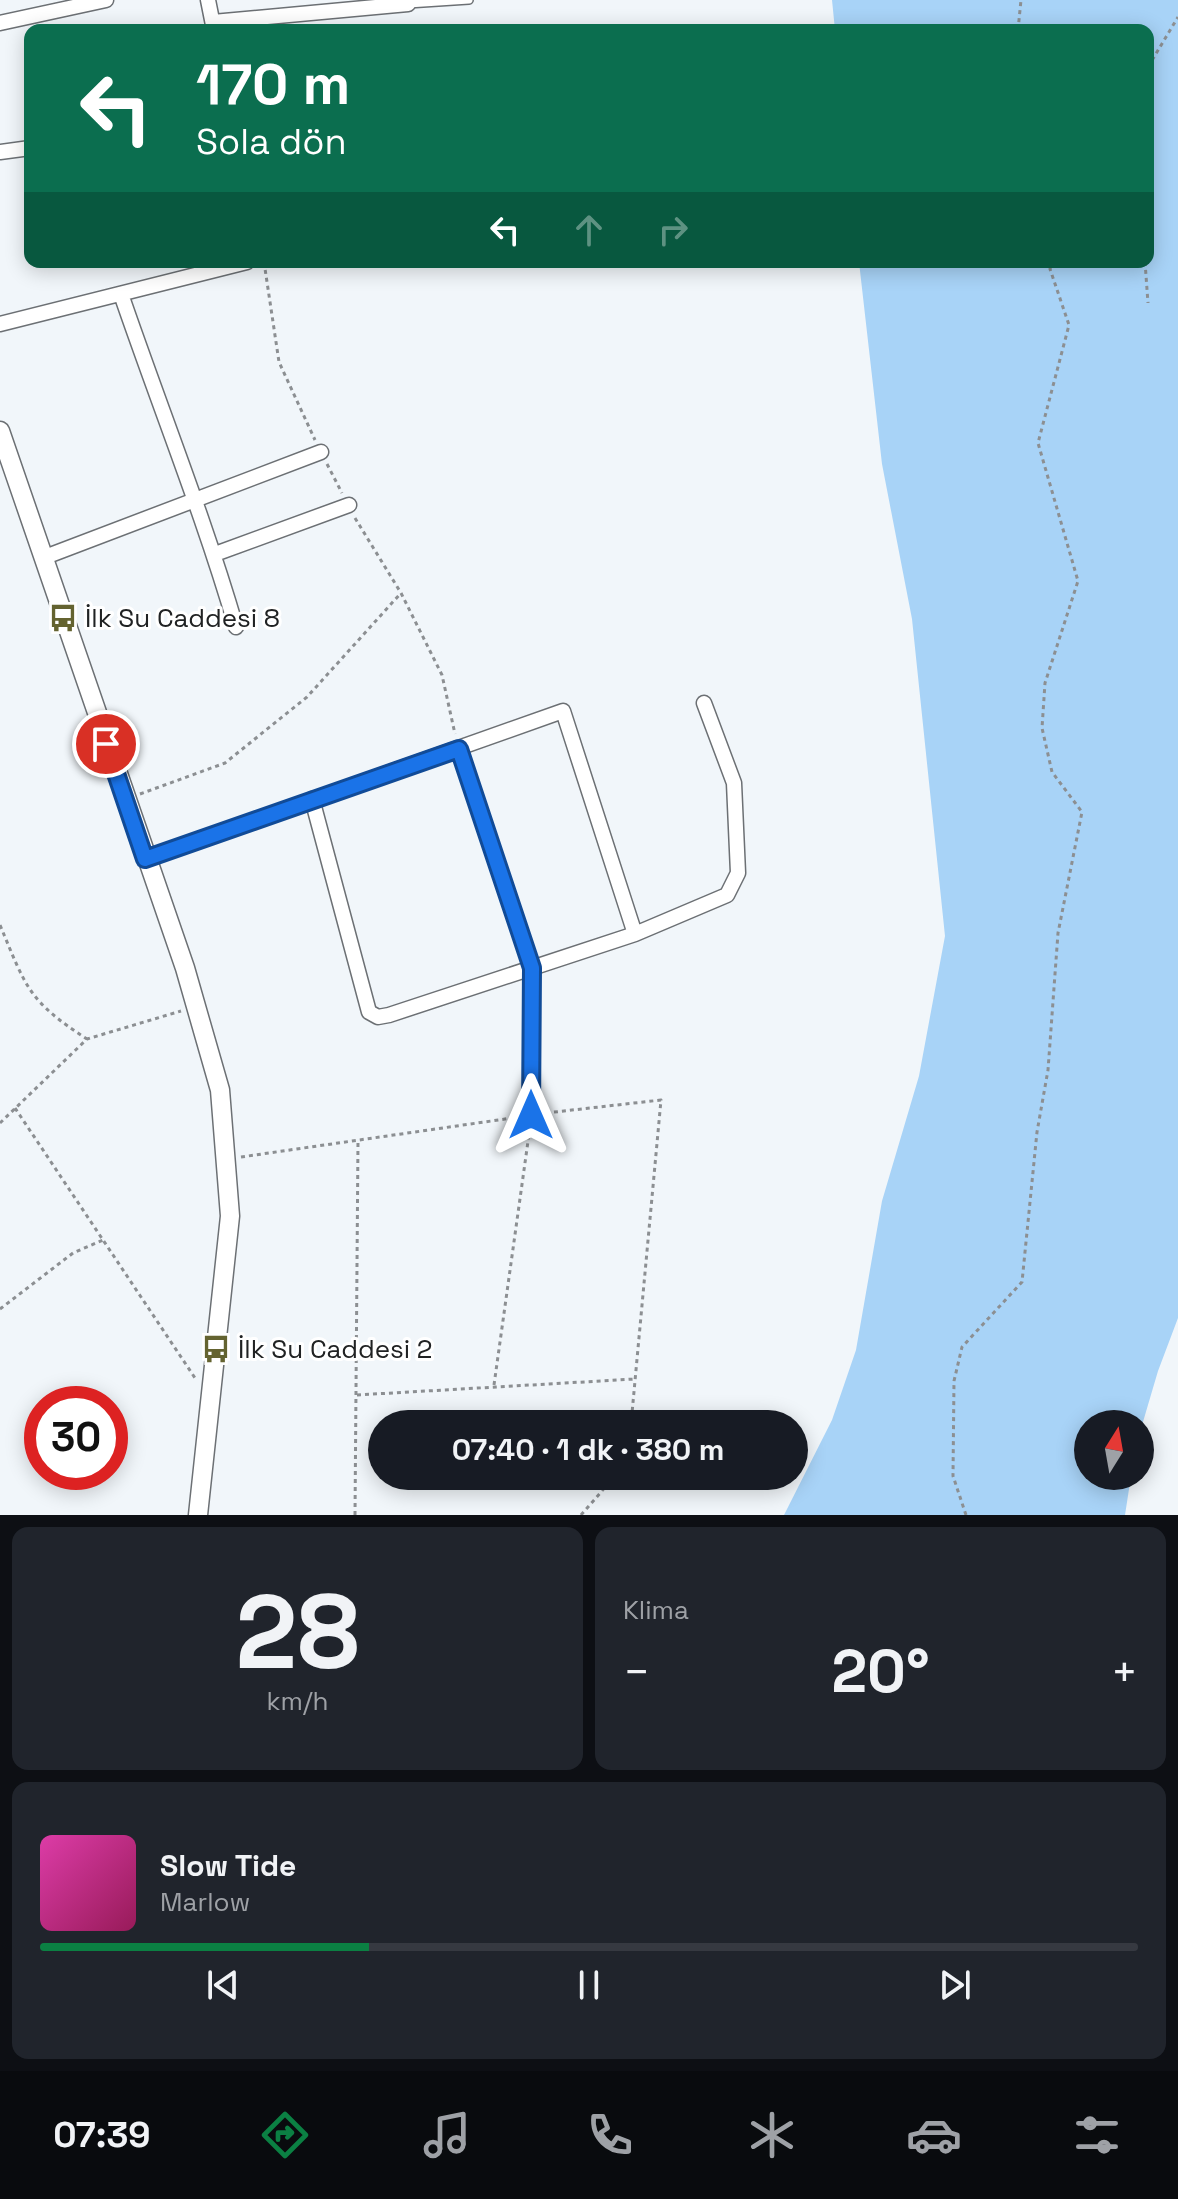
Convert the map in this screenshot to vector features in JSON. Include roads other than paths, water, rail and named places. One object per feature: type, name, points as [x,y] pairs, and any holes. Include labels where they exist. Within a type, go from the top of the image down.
[{"type":"street","points":[[0,23],[106,0]]},
{"type":"street","points":[[208,0],[214,24]]},
{"type":"street","points":[[226,24],[349,4],[408,2]]},
{"type":"street","points":[[0,152],[24,149]]},
{"type":"street","points":[[0,324],[223,268]]},
{"type":"street","points":[[121,294],[192,501],[215,554],[236,627]]},
{"type":"street","points":[[0,431],[196,1007],[220,1090],[230,1216],[198,1515]]},
{"type":"street","points":[[45,557],[321,452]]},
{"type":"street","points":[[215,554],[349,505]]},
{"type":"street","points":[[312,799],[373,1016],[389,1015],[635,934],[727,895],[738,873],[734,783],[704,703]]},
{"type":"street","points":[[145,859],[563,711],[635,934]]},
{"type":"street","points":[[459,749],[532,968],[531,1115]]},
{"type":"lane","points":[[408,2],[469,0]]},
{"type":"place","name":"İlk Su Caddesi 8","points":[[63,618]]},
{"type":"place","name":"İlk Su Caddesi 2","points":[[216,1349]]}]
